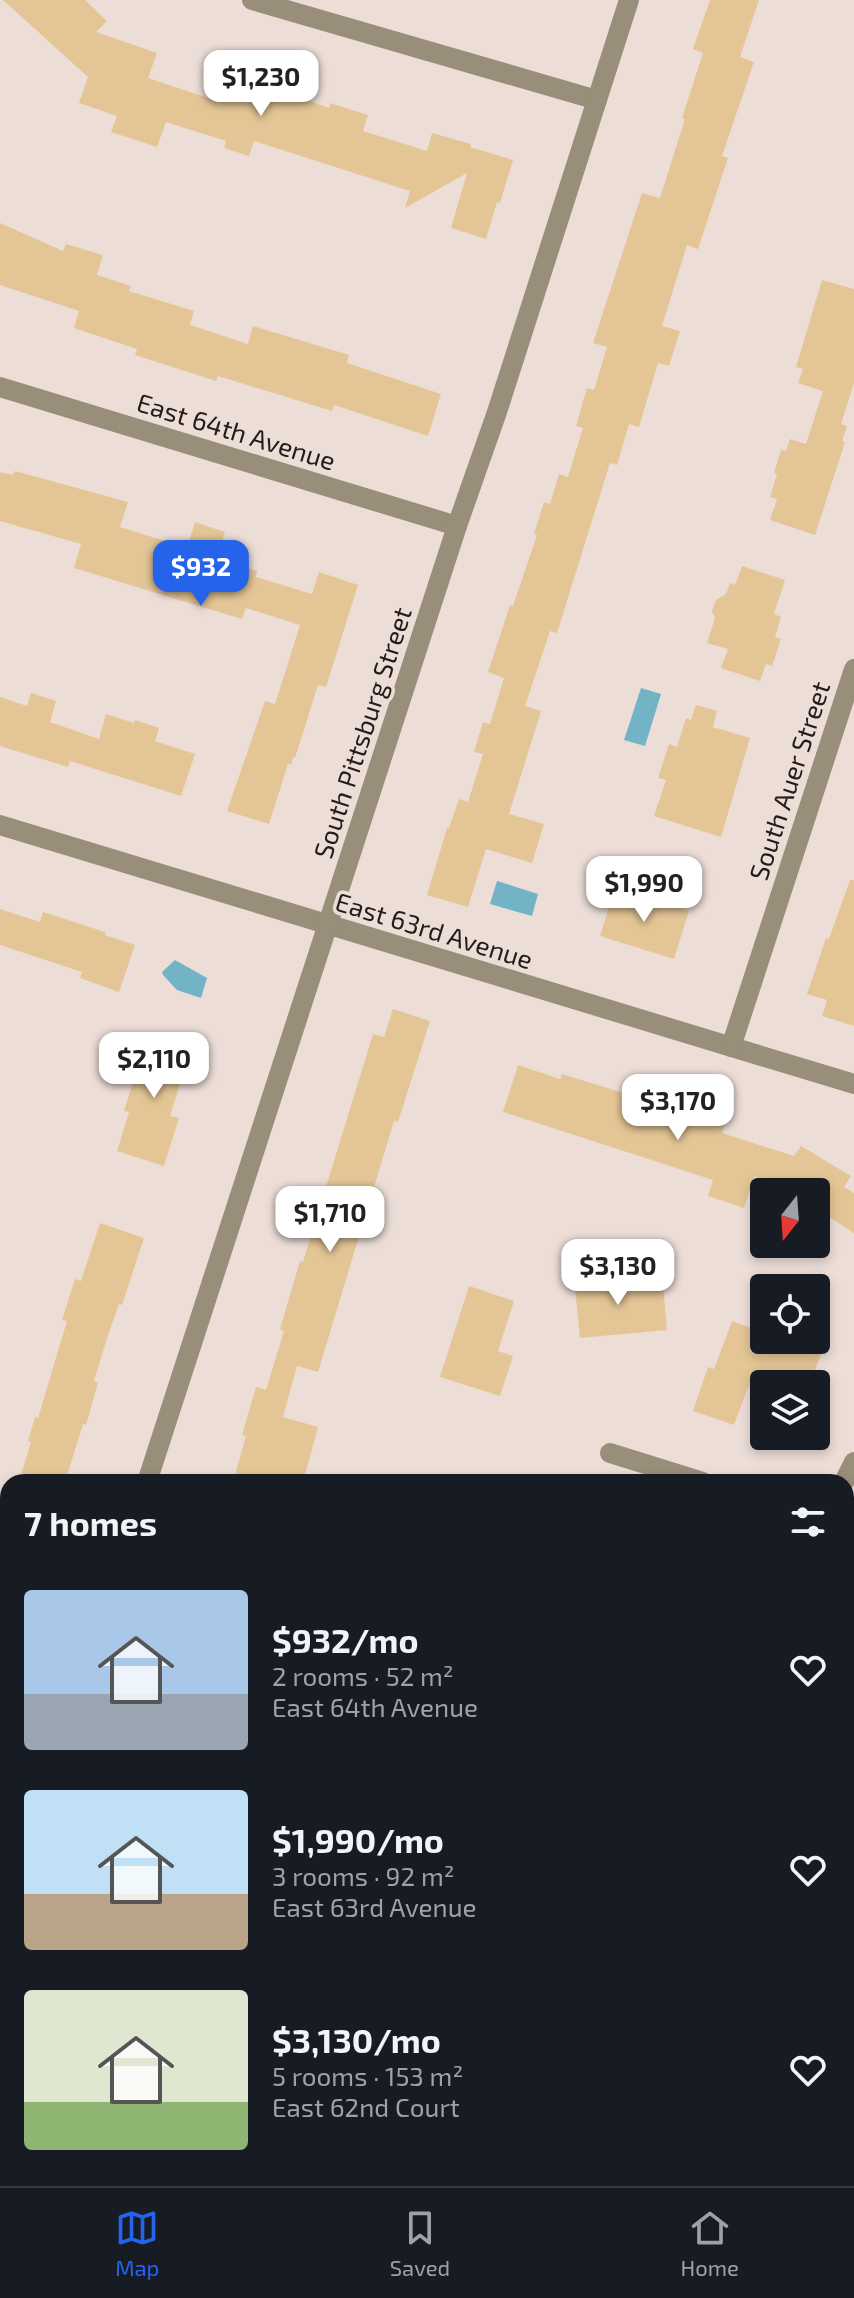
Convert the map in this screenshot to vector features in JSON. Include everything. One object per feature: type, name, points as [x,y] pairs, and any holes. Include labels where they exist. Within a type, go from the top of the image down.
[{"type":"street","points":[[252,0],[597,100]]},
{"type":"street","name":"South Pittsburg Street","points":[[150,1474],[629,0]]},
{"type":"street","name":"East 64th Avenue","points":[[0,387],[457,526]]},
{"type":"street","name":"South Auer Street","points":[[731,1047],[854,669]]},
{"type":"street","name":"East 63rd Avenue","points":[[0,825],[854,1084]]},
{"type":"street","points":[[610,1453],[677,1474]]},
{"type":"water","points":[[641,688],[661,694],[645,746],[624,740]]},
{"type":"water","points":[[497,881],[538,894],[532,916],[490,904]]},
{"type":"water","points":[[175,960],[207,978],[201,998],[177,990],[163,975],[162,972]]},
{"type":"building","points":[[3,0],[85,0],[107,21],[96,32],[157,53],[148,78],[211,99],[217,81],[271,100],[275,89],[329,108],[330,103],[368,115],[363,131],[427,151],[432,133],[513,160],[486,239],[451,228],[467,173],[405,208],[410,191],[254,141],[249,156],[224,148],[226,141],[166,122],[157,147],[111,132],[117,116],[79,103],[88,77]]},
{"type":"building","points":[[710,0],[759,0],[740,57],[754,62],[722,156],[728,158],[698,249],[687,245],[662,326],[680,331],[669,366],[658,363],[639,427],[629,424],[617,465],[610,463],[557,633],[550,631],[525,706],[541,711],[509,814],[544,824],[532,863],[486,849],[468,907],[427,895],[447,828],[459,799],[468,802],[483,754],[474,752],[483,722],[490,724],[504,678],[488,672],[537,535],[534,534],[544,502],[550,504],[559,474],[568,477],[583,428],[576,426],[587,388],[594,390],[607,347],[593,343],[642,193],[660,198],[685,119],[682,118],[703,53],[693,49]]},
{"type":"building","points":[[0,223],[63,251],[66,244],[103,255],[97,275],[131,286],[129,291],[194,311],[190,325],[248,344],[253,326],[349,355],[347,363],[441,394],[428,436],[334,405],[332,411],[218,376],[216,381],[135,355],[137,349],[74,328],[79,311],[0,285]]},
{"type":"building","points":[[822,280],[854,289],[854,383],[841,424],[847,426],[842,441],[845,442],[815,535],[770,520],[777,499],[770,497],[781,450],[786,451],[790,439],[806,444],[823,391],[798,383],[803,369],[796,367]]},
{"type":"building","points":[[15,471],[128,502],[120,527],[187,548],[195,522],[225,532],[217,559],[257,571],[256,577],[312,594],[319,572],[358,585],[326,687],[318,685],[295,758],[291,765],[288,764],[269,824],[227,811],[265,701],[275,704],[300,625],[246,608],[242,619],[74,568],[81,544],[0,521],[0,472],[13,475]]},
{"type":"building","points":[[742,566],[785,580],[774,614],[781,617],[775,637],[781,639],[772,666],[766,664],[760,681],[721,668],[728,649],[707,643],[715,618],[712,611],[716,600],[726,594],[730,583],[735,585]]},
{"type":"building","points":[[31,693],[56,701],[50,722],[99,739],[106,714],[159,728],[155,741],[195,754],[181,796],[70,761],[68,767],[0,746],[0,697],[27,706]]},
{"type":"building","points":[[696,705],[717,711],[713,727],[750,738],[721,837],[654,816],[666,780],[658,778],[669,744],[677,747],[686,718],[691,720]]},
{"type":"building","points":[[850,880],[854,880],[854,1026],[822,1016],[827,1000],[807,994]]},
{"type":"building","points":[[615,888],[689,911],[674,959],[600,936]]},
{"type":"building","points":[[0,909],[40,922],[43,912],[135,945],[119,992],[80,978],[82,972],[0,945]]},
{"type":"building","points":[[393,1009],[430,1021],[398,1122],[394,1121],[318,1372],[297,1366],[283,1417],[318,1427],[305,1474],[235,1474],[246,1436],[242,1435],[256,1387],[266,1390],[300,1261],[303,1262],[373,1034],[384,1037]]},
{"type":"building","points":[[148,1033],[192,1046],[170,1116],[179,1118],[164,1166],[117,1151],[129,1112],[124,1111]]},
{"type":"building","points":[[518,1065],[560,1079],[562,1074],[630,1095],[628,1102],[681,1119],[684,1110],[725,1123],[722,1133],[794,1156],[801,1146],[851,1176],[844,1187],[854,1193],[854,1233],[830,1218],[830,1178],[754,1176],[750,1178],[744,1208],[708,1196],[713,1180],[503,1112]]},
{"type":"building","points":[[100,1223],[144,1238],[122,1305],[119,1304],[108,1335],[94,1381],[98,1383],[86,1425],[83,1424],[67,1474],[21,1474],[35,1417],[38,1418],[67,1321],[62,1320],[75,1279],[81,1281]]},
{"type":"building","points":[[622,1274],[624,1289],[663,1286],[667,1330],[580,1338],[574,1279]]},
{"type":"building","points":[[469,1286],[514,1301],[498,1351],[513,1356],[500,1396],[440,1377]]},
{"type":"building","points":[[732,1321],[750,1328],[750,1354],[821,1354],[815,1370],[750,1370],[750,1388],[734,1425],[693,1411],[708,1367],[714,1369]]}]
